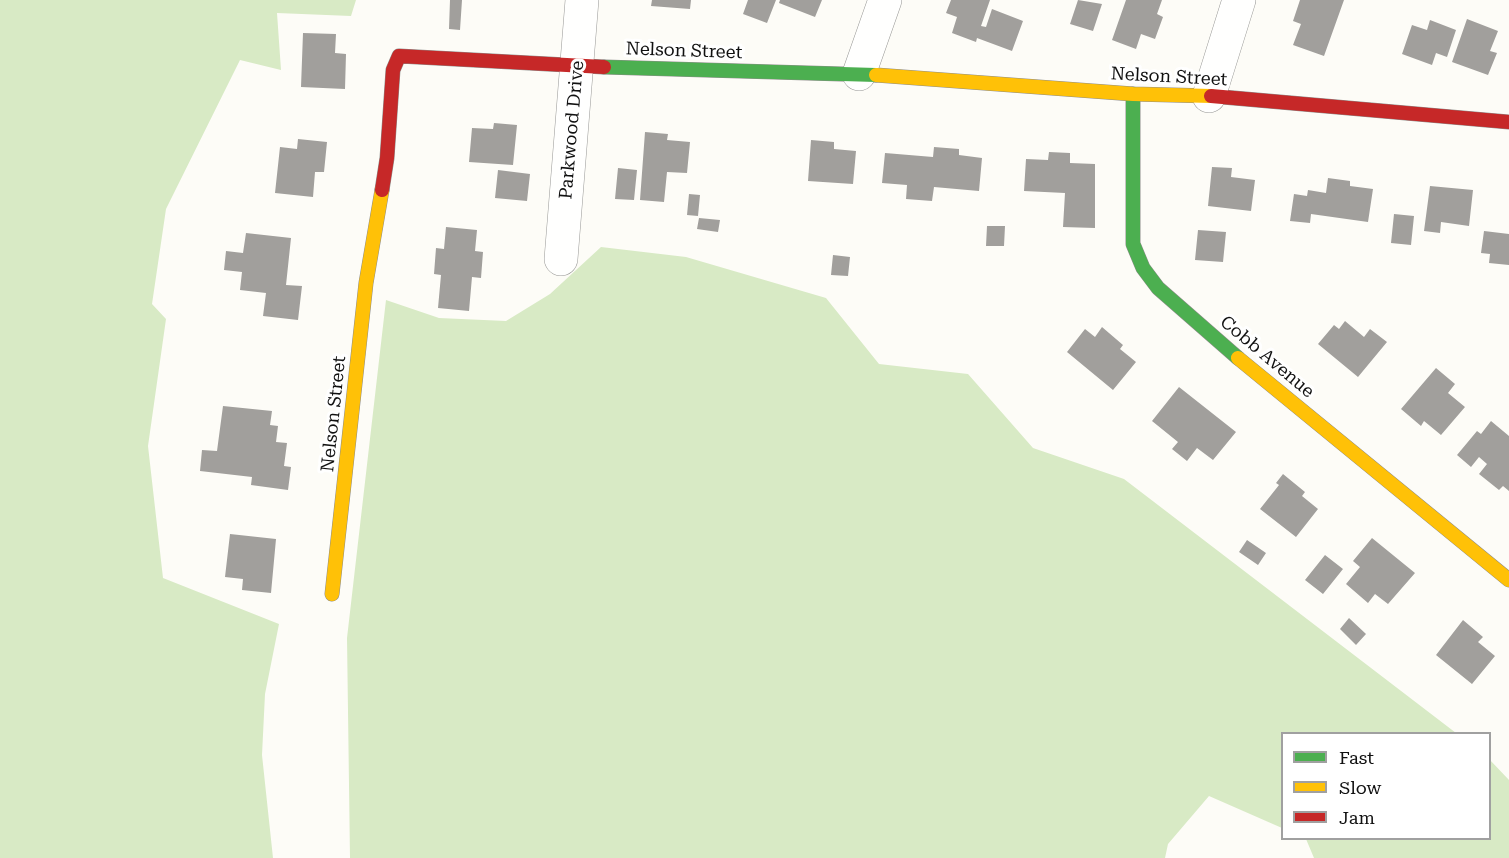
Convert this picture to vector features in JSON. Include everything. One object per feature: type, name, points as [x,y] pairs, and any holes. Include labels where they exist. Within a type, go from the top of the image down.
[{"type":"street","name":"Parkwood Drive","points":[[561,259],[582,0]]},
{"type":"street","points":[[860,74],[885,0]]},
{"type":"street","points":[[1209,96],[1239,0]]},
{"type":"street","name":"Nelson Street","points":[[332,594],[366,283],[387,158],[393,70],[399,56],[578,66],[860,74],[1133,94],[1209,96],[1509,122]]},
{"type":"street","name":"Cobb Avenue","points":[[1133,94],[1133,244],[1143,268],[1158,288],[1242,361],[1509,580]]},
{"type":"green space","points":[[0,0],[356,0],[351,16],[277,13],[281,70],[240,60],[166,209],[152,304],[166,319],[148,446],[163,578],[279,624],[265,694],[262,755],[273,858],[0,858]]},
{"type":"green space","points":[[601,247],[686,257],[826,298],[879,364],[968,374],[1033,448],[1124,479],[1455,732],[1281,732],[1281,828],[1209,796],[1168,844],[1165,858],[350,858],[347,638],[386,300],[439,318],[506,321],[550,294]]},
{"type":"green space","points":[[1491,761],[1509,780],[1509,858],[1314,858],[1306,840],[1491,840]]},
{"type":"building","points":[[450,0],[462,0],[460,30],[449,29]]},
{"type":"building","points":[[652,0],[691,0],[690,9],[651,6]]},
{"type":"building","points":[[748,0],[776,0],[767,23],[743,14]]},
{"type":"building","points":[[780,0],[822,0],[815,17],[779,3]]},
{"type":"building","points":[[951,0],[990,0],[981,26],[986,27],[992,9],[1023,21],[1012,51],[977,38],[976,42],[952,33],[957,17],[946,13]]},
{"type":"building","points":[[1078,0],[1102,4],[1093,31],[1070,24]]},
{"type":"building","points":[[1126,0],[1162,0],[1157,14],[1163,17],[1155,39],[1141,34],[1136,49],[1112,40]]},
{"type":"building","points":[[1300,0],[1344,0],[1324,56],[1293,45],[1301,24],[1293,21]]},
{"type":"building","points":[[1467,19],[1498,31],[1490,51],[1497,53],[1488,75],[1452,62]]},
{"type":"building","points":[[1430,20],[1456,30],[1447,57],[1436,53],[1432,65],[1402,54],[1412,25],[1427,30]]},
{"type":"building","points":[[303,33],[336,34],[335,53],[346,54],[345,89],[301,87]]},
{"type":"building","points":[[494,123],[517,125],[513,165],[469,162],[472,128],[493,129]]},
{"type":"building","points":[[645,132],[668,134],[667,140],[690,142],[687,173],[667,172],[664,202],[640,200]]},
{"type":"building","points":[[298,139],[327,142],[324,172],[315,172],[313,197],[275,193],[280,147],[297,149]]},
{"type":"building","points":[[811,140],[834,142],[834,149],[856,151],[853,184],[808,181]]},
{"type":"building","points":[[934,147],[959,149],[959,155],[982,158],[979,191],[934,187],[932,201],[906,199],[907,185],[882,183],[885,153],[933,157]]},
{"type":"building","points":[[1049,152],[1070,153],[1070,163],[1095,164],[1095,228],[1063,227],[1065,193],[1024,191],[1026,159],[1048,160]]},
{"type":"building","points":[[1212,167],[1232,168],[1231,177],[1255,180],[1251,211],[1208,206]]},
{"type":"building","points":[[618,168],[637,170],[634,200],[615,199]]},
{"type":"building","points":[[498,170],[530,174],[527,201],[495,198]]},
{"type":"building","points":[[1328,178],[1350,181],[1350,186],[1373,189],[1368,222],[1311,214],[1310,223],[1290,221],[1294,194],[1307,196],[1308,190],[1326,193]]},
{"type":"building","points":[[1430,186],[1473,190],[1469,226],[1441,222],[1440,233],[1424,231]]},
{"type":"building","points":[[689,194],[700,195],[698,216],[687,215]]},
{"type":"building","points":[[1394,214],[1414,216],[1411,245],[1391,243]]},
{"type":"building","points":[[699,218],[720,220],[718,232],[697,229]]},
{"type":"building","points":[[987,226],[1005,226],[1004,246],[986,246]]},
{"type":"building","points":[[446,227],[477,230],[475,251],[483,252],[481,278],[472,277],[469,311],[438,308],[441,275],[434,274],[436,248],[444,249]]},
{"type":"building","points":[[1198,230],[1226,232],[1223,262],[1195,260]]},
{"type":"building","points":[[1484,231],[1509,234],[1509,265],[1489,263],[1490,254],[1481,253]]},
{"type":"building","points":[[246,233],[291,238],[286,285],[302,286],[298,320],[263,316],[266,293],[240,290],[242,272],[224,270],[226,251],[243,253]]},
{"type":"building","points":[[833,255],[850,257],[848,276],[831,275]]},
{"type":"building","points":[[1345,321],[1364,337],[1370,329],[1387,342],[1358,377],[1318,344],[1334,325],[1339,329]]},
{"type":"building","points":[[1102,327],[1123,345],[1120,349],[1136,362],[1113,390],[1067,352],[1085,329],[1095,337]]},
{"type":"building","points":[[1436,368],[1455,384],[1448,393],[1465,407],[1441,435],[1424,421],[1421,426],[1401,409]]},
{"type":"building","points":[[1179,387],[1236,432],[1213,460],[1197,448],[1187,461],[1172,449],[1178,442],[1152,421]]},
{"type":"building","points":[[223,406],[272,411],[270,425],[278,426],[276,442],[287,443],[284,466],[291,467],[288,490],[251,485],[252,477],[200,471],[202,450],[217,451]]},
{"type":"building","points":[[1491,421],[1509,436],[1509,491],[1503,486],[1499,490],[1479,474],[1487,464],[1479,457],[1471,467],[1457,455],[1477,431],[1481,434]]},
{"type":"building","points":[[1283,474],[1305,492],[1302,496],[1318,509],[1296,537],[1260,509],[1279,485],[1276,483]]},
{"type":"building","points":[[230,534],[276,539],[271,593],[242,590],[243,579],[225,577]]},
{"type":"building","points":[[1372,538],[1415,573],[1388,604],[1375,594],[1368,603],[1346,584],[1360,567],[1353,561]]},
{"type":"building","points":[[1247,540],[1266,553],[1258,565],[1239,552]]},
{"type":"building","points":[[1325,555],[1343,569],[1323,594],[1305,580]]},
{"type":"building","points":[[1349,618],[1366,634],[1356,645],[1340,629]]},
{"type":"building","points":[[1463,620],[1483,637],[1478,642],[1495,656],[1472,684],[1436,655]]},
{"type":"traffic: fast","points":[[604,67],[876,75]]},
{"type":"traffic: fast","points":[[1133,94],[1133,244],[1143,268],[1158,288],[1238,358]]},
{"type":"traffic: slow","points":[[876,75],[1133,94],[1211,96]]},
{"type":"traffic: slow","points":[[332,594],[366,283],[382,190]]},
{"type":"traffic: slow","points":[[1238,358],[1509,580]]},
{"type":"traffic: jam","points":[[382,190],[387,158],[393,70],[399,56],[604,67]]},
{"type":"traffic: jam","points":[[1211,96],[1509,122]]}]
